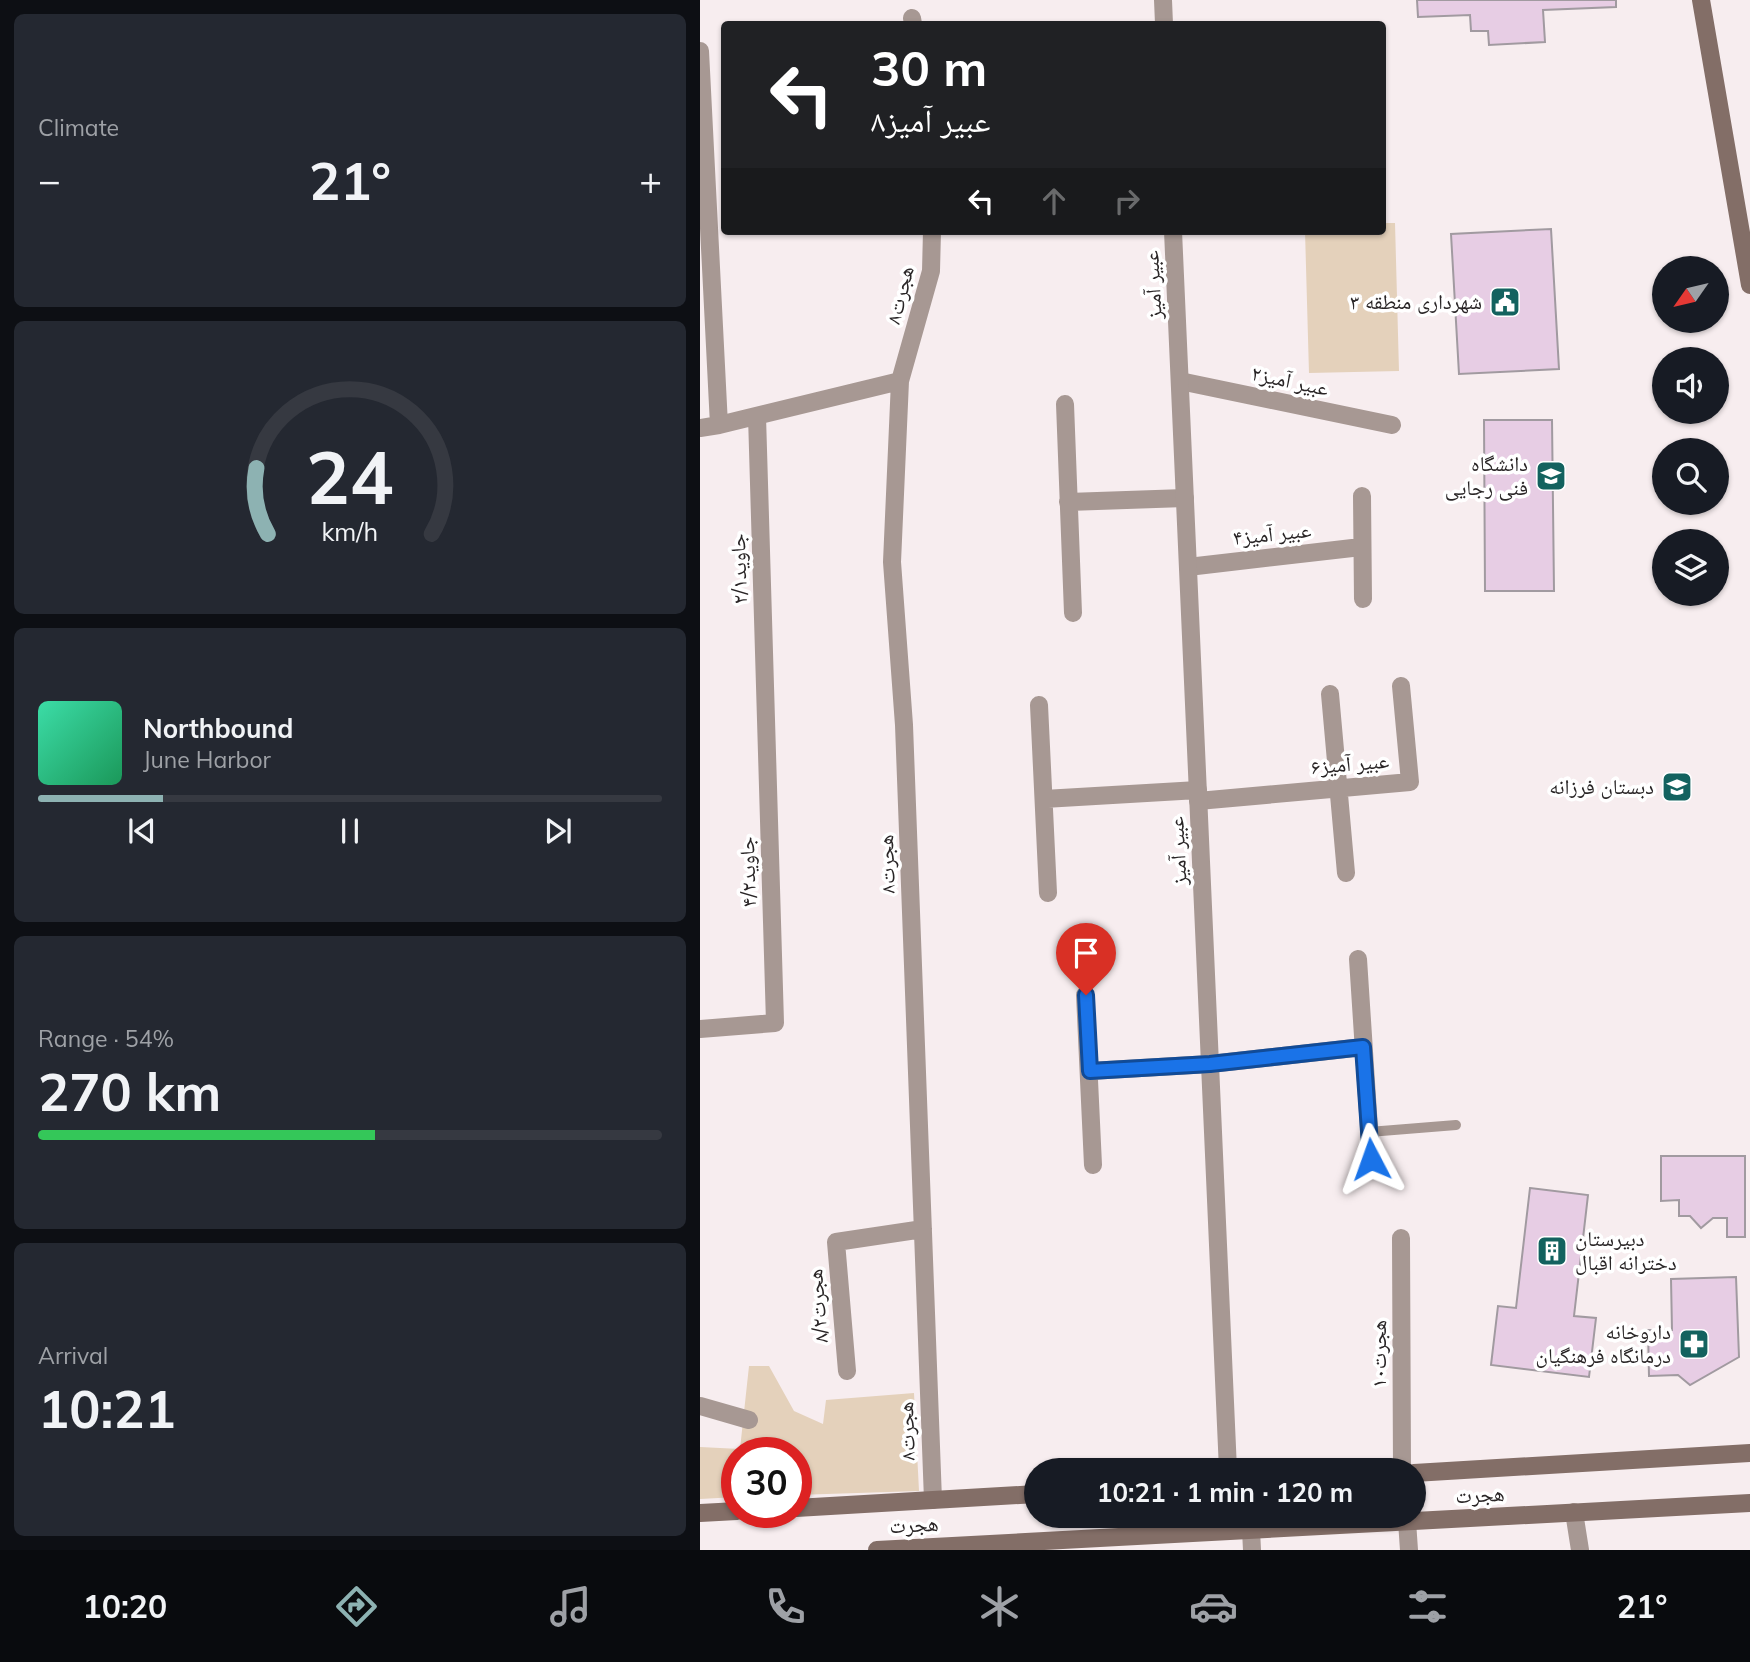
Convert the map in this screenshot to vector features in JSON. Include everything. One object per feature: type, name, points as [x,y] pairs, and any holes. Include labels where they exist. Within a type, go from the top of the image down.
[{"type":"main road","points":[[1701,0],[1750,285]]},
{"type":"main road","name":"هجرت","points":[[1426,1472],[1750,1453]]},
{"type":"main road","name":"هجرت","points":[[812,1507],[1024,1495]]},
{"type":"main road","name":"هجرت","points":[[1426,1520],[1750,1503]]},
{"type":"main road","points":[[700,1513],[721,1512]]},
{"type":"main road","name":"هجرت","points":[[877,1550],[1286,1528]]},
{"type":"street","points":[[1163,0],[1164,21]]},
{"type":"street","points":[[700,51],[719,425]]},
{"type":"street","name":"هجرت۸","points":[[932,235],[931,271],[900,382],[892,562],[904,725],[933,1500]]},
{"type":"street","name":"عبیر آمیز","points":[[1173,235],[1227,1458]]},
{"type":"street","name":"۲عبیر آمیز","points":[[1180,381],[1392,425]]},
{"type":"street","points":[[700,428],[900,382]]},
{"type":"street","points":[[1065,404],[1073,613]]},
{"type":"street","name":"۲/۱جاوید","points":[[757,416],[766,720]]},
{"type":"street","points":[[1362,496],[1363,599]]},
{"type":"street","points":[[1068,502],[1185,498]]},
{"type":"street","name":"۴عبیر آمیز","points":[[1188,567],[1361,547]]},
{"type":"street","name":"۶عبیر آمیز","points":[[1044,799],[1198,796],[1410,782],[1401,686]]},
{"type":"street","points":[[1330,694],[1346,873]]},
{"type":"street","points":[[1039,705],[1048,893]]},
{"type":"street","name":"۴/۲جاوید","points":[[700,1029],[775,1023],[766,720]]},
{"type":"street","points":[[1358,959],[1371,1159]]},
{"type":"street","points":[[1086,995],[1093,1165]]},
{"type":"street","points":[[1090,1071],[1210,1064],[1363,1047]]},
{"type":"street","name":"هجرت۸/۲","points":[[847,1371],[836,1242],[923,1229]]},
{"type":"street","name":"هجرت۱۰","points":[[1401,1238],[1402,1458]]},
{"type":"street","points":[[700,1406],[749,1420]]},
{"type":"street","points":[[1574,1512],[1580,1550]]},
{"type":"street","points":[[1407,1528],[1409,1550]]},
{"type":"street","points":[[1251,1530],[1252,1550]]},
{"type":"lane","points":[[1369,1132],[1456,1125]]},
{"type":"shaded area","points":[[1386,223],[1395,223],[1399,371],[1309,373],[1305,235],[1386,235]]},
{"type":"shaded area","points":[[749,1366],[769,1366],[794,1411],[823,1424],[826,1400],[914,1393],[919,1491],[812,1494],[812,1437],[741,1437]]},
{"type":"shaded area","points":[[700,1447],[721,1448],[721,1498],[700,1499]]},
{"type":"building","points":[[1417,0],[1616,0],[1616,7],[1543,10],[1545,42],[1489,45],[1488,31],[1471,31],[1470,15],[1418,17]]},
{"type":"building","name":"شهرداری منطقه ۳","points":[[1551,229],[1559,369],[1459,374],[1451,234]]},
{"type":"building","points":[[1484,420],[1552,420],[1554,591],[1485,591]]},
{"type":"building","points":[[1661,1156],[1745,1156],[1745,1237],[1727,1237],[1727,1218],[1713,1218],[1701,1228],[1690,1216],[1679,1216],[1679,1200],[1661,1201]]},
{"type":"building","name":"دبیرستان دخترانه اقبال","points":[[1530,1188],[1588,1195],[1574,1316],[1596,1318],[1589,1377],[1491,1365],[1498,1306],[1516,1308]]},
{"type":"building","name":"داروخانه درمانگاه فرهنگیان","points":[[1736,1277],[1739,1357],[1690,1385],[1678,1375],[1649,1376],[1648,1330],[1672,1330],[1671,1279]]},
{"type":"place","name":"شهرداری منطقه ۳","points":[[1505,302]]},
{"type":"place","name":"دانشگاه فنی رجایی","points":[[1551,476]]},
{"type":"place","name":"دبستان فرزانه","points":[[1677,787]]},
{"type":"place","name":"دبیرستان دخترانه اقبال","points":[[1552,1251]]},
{"type":"place","name":"داروخانه درمانگاه فرهنگیان","points":[[1694,1344]]},
{"type":"route","points":[[1086,995],[1090,1071],[1210,1064],[1363,1047],[1371,1159]]}]
